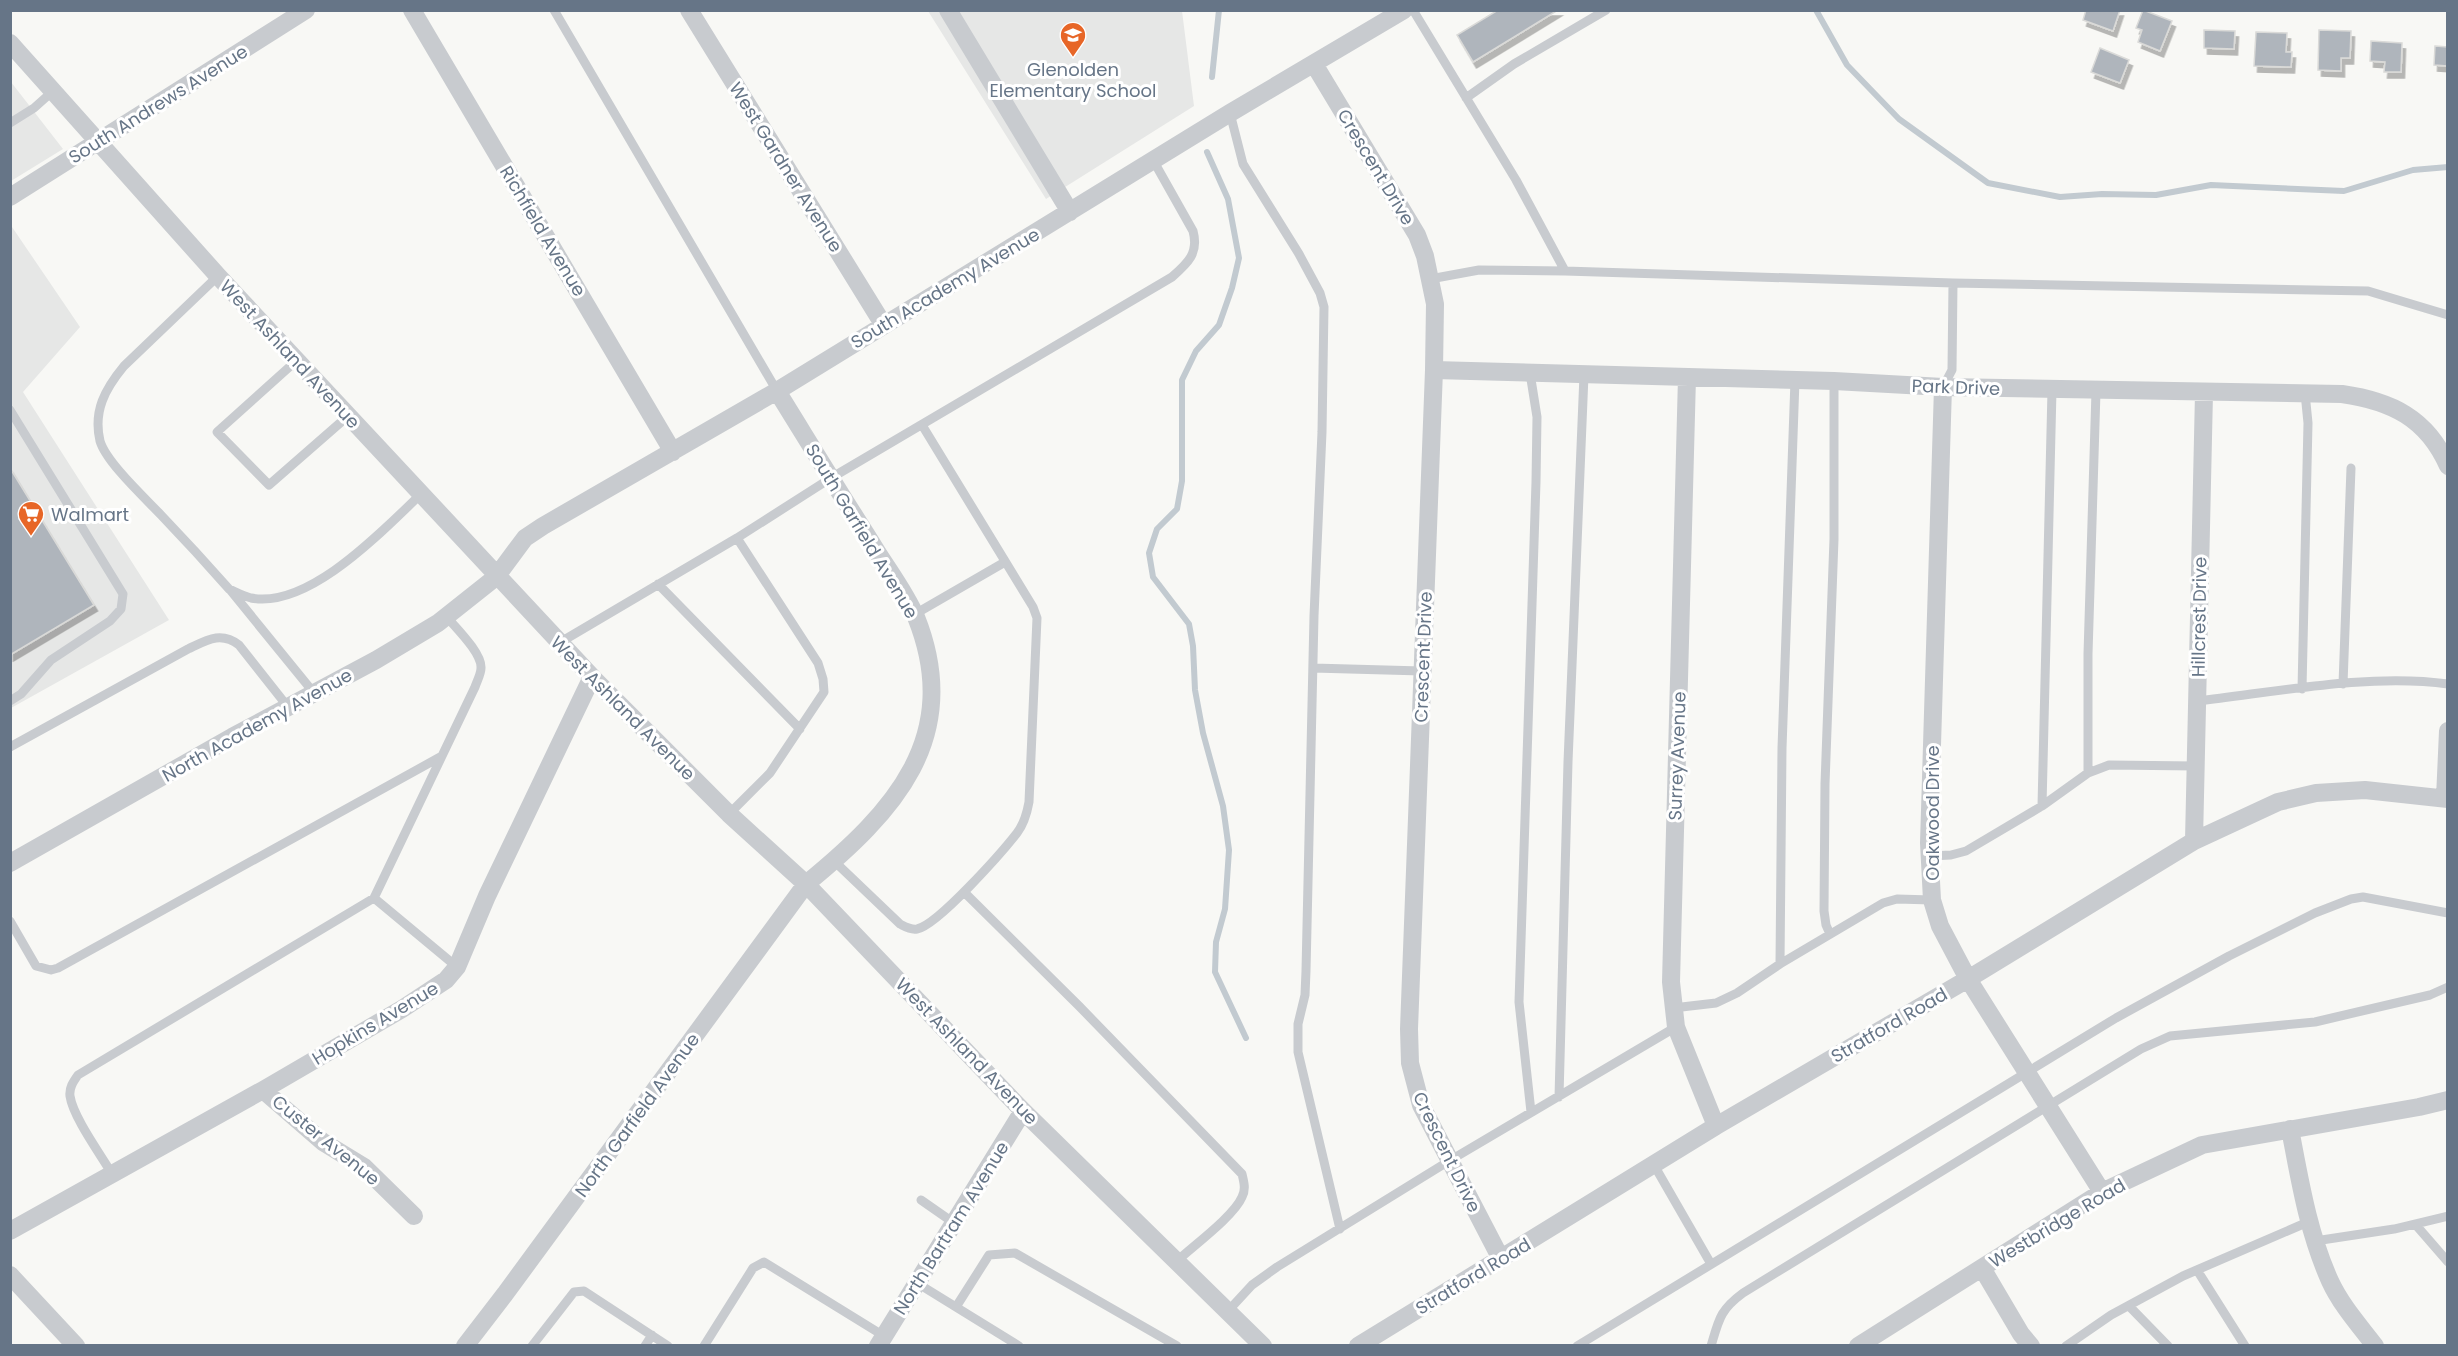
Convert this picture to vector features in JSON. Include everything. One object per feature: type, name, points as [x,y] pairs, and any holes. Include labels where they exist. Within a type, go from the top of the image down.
[{"type":"street","name":"South Andrews Avenue","points":[[10,197],[99,143],[306,10]]},
{"type":"street","name":"Richfield Avenue","points":[[412,10],[674,452]]},
{"type":"street","name":"West Gardner Avenue","points":[[688,10],[883,324]]},
{"type":"street","points":[[948,10],[1070,212]]},
{"type":"street","name":"South Academy Avenue","points":[[496,577],[525,538],[777,391],[1230,112],[1404,10]]},
{"type":"street","name":"West Ashland Avenue","points":[[10,43],[218,276],[559,643],[729,814],[806,884],[1023,1111],[1263,1346]]},
{"type":"street","name":"Crescent Drive","points":[[1314,64],[1417,234],[1435,304],[1408,1029],[1410,1063],[1420,1105],[1502,1258]]},
{"type":"street","name":"Park Drive","points":[[1434,370],[1834,381],[2052,390],[2305,393],[2366,398],[2399,411],[2425,429],[2436,442],[2448,466]]},
{"type":"street","name":"Surrey Avenue","points":[[1687,377],[1672,1008],[1676,1027],[1716,1126]]},
{"type":"street","name":"Oakwood Drive","points":[[1943,387],[1930,856],[1932,900],[1940,926],[1968,979],[2102,1192]]},
{"type":"street","name":"South Garfield Avenue","points":[[777,391],[915,614],[929,664],[928,726],[921,753],[894,801],[834,861],[806,884]]},
{"type":"street","name":"Hillcrest Drive","points":[[2194,841],[2204,393]]},
{"type":"street","name":"North Academy Avenue","points":[[10,863],[376,660],[446,616],[496,577]]},
{"type":"street","name":"Hopkins Avenue","points":[[10,1231],[263,1090],[446,980],[457,967],[487,896],[592,677]]},
{"type":"street","points":[[2446,799],[2448,731]]},
{"type":"street","name":"Stratford Road","points":[[1358,1346],[1716,1126],[1968,979],[2194,841],[2278,802],[2316,793],[2365,790],[2446,799]]},
{"type":"street","name":"North Garfield Avenue","points":[[465,1346],[806,884]]},
{"type":"street","name":"Custer Avenue","points":[[263,1090],[323,1142],[364,1167],[414,1216]]},
{"type":"street","name":"Westbridge Road","points":[[1858,1346],[2102,1192],[2202,1145],[2420,1107],[2448,1100]]},
{"type":"street","name":"North Bartram Avenue","points":[[881,1341],[1023,1111]]},
{"type":"street","points":[[2289,1129],[2308,1222],[2331,1283],[2351,1315],[2375,1346]]},
{"type":"street","points":[[1982,1268],[2021,1334],[2031,1346]]},
{"type":"street","points":[[10,1275],[76,1346]]},
{"type":"lane","points":[[554,10],[777,391]]},
{"type":"lane","points":[[1413,10],[1516,180],[1565,271]]},
{"type":"lane","points":[[1466,98],[1514,64],[1606,10]]},
{"type":"lane","points":[[10,123],[34,108],[53,91]]},
{"type":"lane","points":[[1230,112],[1243,164],[1299,254],[1320,294],[1324,307],[1312,668],[1306,971],[1305,995],[1297,1038],[1309,1103],[1340,1229]]},
{"type":"lane","points":[[559,643],[737,538],[831,478],[1172,277],[1186,265],[1194,254],[1196,242],[1193,231],[1153,160]]},
{"type":"lane","points":[[1430,279],[1479,270],[1565,271],[1953,283],[2368,291],[2448,315]]},
{"type":"lane","points":[[218,276],[124,366],[111,382],[98,410],[100,442],[107,455],[229,589],[314,693]]},
{"type":"lane","points":[[1943,387],[1952,369],[1953,283]]},
{"type":"lane","points":[[296,361],[217,432],[269,485],[348,416]]},
{"type":"lane","points":[[1530,373],[1537,417],[1536,482],[1519,1002],[1531,1112]]},
{"type":"lane","points":[[1559,1097],[1567,774],[1584,375]]},
{"type":"lane","points":[[1780,964],[1782,748],[1795,380]]},
{"type":"lane","points":[[1830,934],[1824,911],[1825,795],[1834,539],[1834,381]]},
{"type":"lane","points":[[2042,806],[2052,390]]},
{"type":"lane","points":[[2088,773],[2088,654],[2096,391]]},
{"type":"lane","points":[[2301,689],[2308,423],[2305,393]]},
{"type":"lane","points":[[10,410],[123,594],[121,609],[110,621],[51,660],[21,694],[10,701]]},
{"type":"lane","points":[[834,861],[900,924],[909,929],[919,929],[964,892],[1018,831],[1026,817],[1029,802],[1037,618],[1033,607],[922,425]]},
{"type":"lane","points":[[2343,684],[2352,468]]},
{"type":"lane","points":[[229,589],[250,598],[266,598],[314,585],[341,566],[420,495]]},
{"type":"lane","points":[[729,814],[770,773],[824,692],[823,678],[818,663],[737,538]]},
{"type":"lane","points":[[915,614],[1005,562]]},
{"type":"lane","points":[[658,584],[800,729]]},
{"type":"lane","points":[[112,1174],[74,1110],[70,1095],[72,1083],[78,1075],[374,898],[482,669],[471,646],[446,616]]},
{"type":"lane","points":[[10,747],[188,649],[216,636],[230,638],[239,645],[288,707]]},
{"type":"lane","points":[[1312,668],[1422,671]]},
{"type":"lane","points":[[2198,701],[2343,684],[2424,681],[2448,684]]},
{"type":"lane","points":[[10,921],[36,966],[51,970],[58,968],[442,755]]},
{"type":"lane","points":[[1930,856],[1951,855],[1966,851],[2042,806],[2088,773],[2109,765],[2196,766]]},
{"type":"lane","points":[[964,892],[1242,1174],[1245,1187],[1234,1209],[1177,1261]]},
{"type":"lane","points":[[1577,1346],[2171,986],[2315,913],[2351,899],[2363,897],[2448,913]]},
{"type":"lane","points":[[374,898],[457,967]]},
{"type":"lane","points":[[1672,1008],[1716,1003],[1737,993],[1780,964],[1883,903],[1898,899],[1932,900]]},
{"type":"lane","points":[[1711,1346],[1719,1318],[1727,1305],[1743,1293],[2141,1049],[2170,1036],[2315,1022],[2420,998],[2448,987]]},
{"type":"lane","points":[[1227,1311],[1252,1285],[1340,1229],[1449,1161],[1676,1027]]},
{"type":"lane","points":[[1654,1165],[1711,1264]]},
{"type":"lane","points":[[921,1200],[954,1223]]},
{"type":"lane","points":[[2315,1241],[2448,1216]]},
{"type":"lane","points":[[2066,1346],[2129,1306],[2197,1270],[2308,1222]]},
{"type":"lane","points":[[2415,1224],[2448,1262]]},
{"type":"lane","points":[[956,1307],[989,1255],[1015,1253],[1177,1346]]},
{"type":"lane","points":[[704,1346],[753,1268],[764,1262],[881,1341]]},
{"type":"lane","points":[[2197,1270],[2245,1346]]},
{"type":"lane","points":[[917,1283],[1019,1346]]},
{"type":"lane","points":[[532,1346],[574,1292],[584,1291],[668,1346]]},
{"type":"lane","points":[[2129,1306],[2168,1346]]},
{"type":"lane","points":[[645,1346],[652,1335]]},
{"type":"shaded area","name":"Glenolden Elementary School","points":[[928,11],[1182,11],[1194,106],[1046,199]]},
{"type":"shaded area","points":[[11,82],[63,149],[11,181]]},
{"type":"shaded area","points":[[10,224],[80,327],[23,392],[169,620],[11,708]]},
{"type":"building","points":[[1498,10],[1558,10],[1473,62],[1457,35]]},
{"type":"building","points":[[2086,10],[2120,10],[2113,31],[2083,20]]},
{"type":"building","points":[[2143,10],[2172,21],[2160,51],[2138,42],[2142,30],[2136,28]]},
{"type":"building","points":[[2204,30],[2235,31],[2234,49],[2204,48]]},
{"type":"building","points":[[2319,30],[2351,31],[2350,58],[2341,58],[2341,71],[2318,70]]},
{"type":"building","points":[[2256,32],[2287,33],[2286,52],[2292,52],[2291,67],[2254,66]]},
{"type":"building","points":[[2371,41],[2402,43],[2401,72],[2384,72],[2385,62],[2370,61]]},
{"type":"building","points":[[2435,46],[2448,47],[2448,66],[2434,65]]},
{"type":"building","points":[[2100,48],[2129,60],[2120,83],[2091,72]]},
{"type":"building","name":"Walmart","points":[[10,468],[94,605],[10,655]]},
{"type":"waterway","points":[[1212,77],[1219,10]]},
{"type":"waterway","points":[[1816,10],[1847,65],[1899,119],[1988,183],[2060,197],[2102,194],[2156,195],[2211,185],[2344,191],[2413,170],[2448,167]]},
{"type":"waterway","points":[[1207,152],[1228,199],[1239,258],[1232,288],[1219,325],[1196,351],[1182,380],[1182,481],[1177,509],[1157,529],[1149,553],[1153,577],[1189,624],[1193,646],[1195,690],[1203,733],[1223,806],[1229,850],[1225,909],[1216,942],[1215,972],[1246,1038]]},
{"type":"place","name":"Glenolden Elementary School","points":[[1073,58]]},
{"type":"place","name":"Walmart","points":[[31,537]]}]
